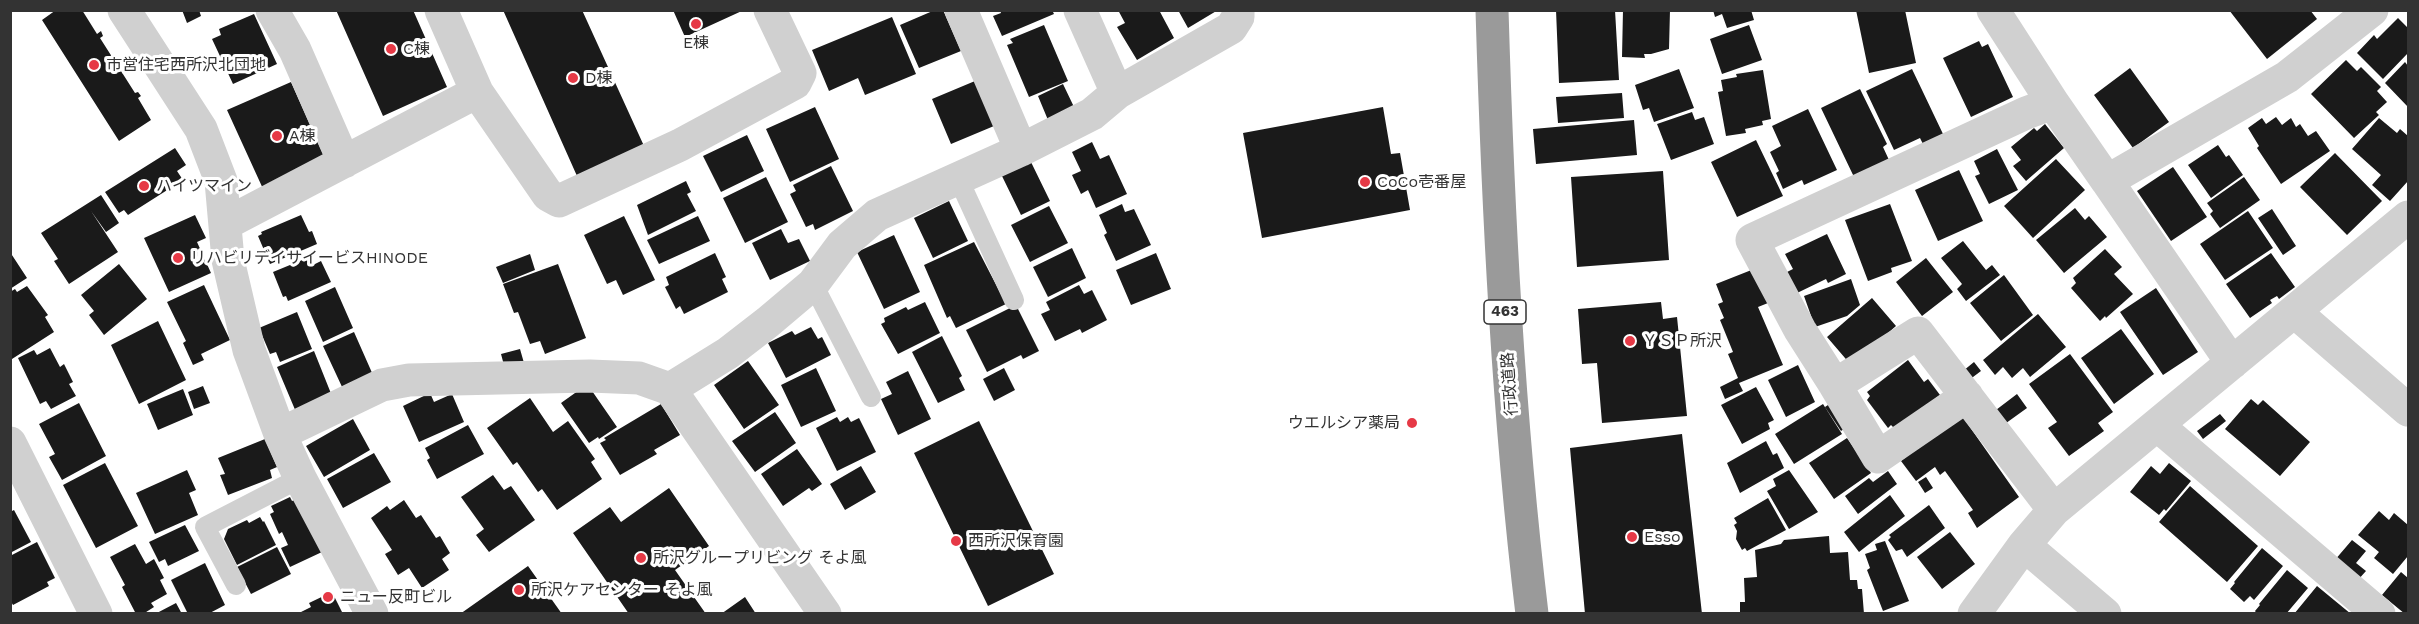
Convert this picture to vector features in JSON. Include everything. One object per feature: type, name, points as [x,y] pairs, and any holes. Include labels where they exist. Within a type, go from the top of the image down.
[{"type":"highway","name":"行政道路","points":[[1492,10],[1497,207],[1520,514],[1532,614]]},
{"type":"street","points":[[124,10],[201,129],[221,181],[228,260],[249,350],[280,434],[300,478],[372,614]]},
{"type":"street","points":[[272,10],[295,50],[344,162]]},
{"type":"street","points":[[441,10],[477,92],[548,195],[559,201],[680,145],[795,83],[800,73],[770,10]]},
{"type":"street","points":[[961,10],[1021,150]]},
{"type":"street","points":[[1080,10],[1117,93]]},
{"type":"street","points":[[670,389],[728,353],[813,284],[842,245],[877,215],[1021,150],[1092,114],[1117,93],[1232,28],[1238,17],[1238,10]]},
{"type":"street","points":[[1993,10],[2053,103],[2232,363]]},
{"type":"street","points":[[2107,181],[2287,77],[2372,10]]},
{"type":"street","points":[[225,224],[477,92]]},
{"type":"street","points":[[1966,396],[1878,457],[1800,330],[1752,240],[2053,103]]},
{"type":"street","points":[[1974,614],[2024,545],[2054,510],[2409,217]]},
{"type":"street","points":[[2295,312],[2409,410]]},
{"type":"street","points":[[1835,385],[1918,333],[2054,510]]},
{"type":"street","points":[[280,434],[382,385],[409,380],[590,375],[639,378],[670,389],[825,614]]},
{"type":"street","points":[[2157,425],[2379,614]]},
{"type":"street","points":[[10,443],[96,614]]},
{"type":"street","points":[[2024,545],[2105,614]]},
{"type":"lane","points":[[958,178],[1014,300]]},
{"type":"lane","points":[[813,284],[871,397]]},
{"type":"lane","points":[[236,585],[205,527],[300,478]]},
{"type":"building","name":"市営住宅西所沢北団地","points":[[56,10],[82,10],[97,34],[101,31],[103,36],[100,38],[135,93],[138,92],[141,96],[138,98],[151,120],[119,141],[42,20]]},
{"type":"building","points":[[182,10],[199,10],[201,16],[187,23]]},
{"type":"building","name":"C棟","points":[[336,10],[413,10],[447,87],[383,116]]},
{"type":"building","name":"D棟","points":[[503,10],[582,10],[644,146],[577,176]]},
{"type":"building","name":"E棟","points":[[673,10],[744,10],[685,37]]},
{"type":"building","points":[[935,10],[943,10],[961,51],[919,68],[900,25]]},
{"type":"building","points":[[1000,10],[1052,10],[1054,14],[1002,36],[993,16],[1001,13]]},
{"type":"building","points":[[1118,10],[1159,10],[1174,38],[1137,60],[1117,27],[1125,23]]},
{"type":"building","points":[[1178,10],[1218,10],[1188,28]]},
{"type":"building","points":[[1556,10],[1615,10],[1619,80],[1559,83]]},
{"type":"building","points":[[1623,10],[1670,10],[1669,49],[1644,54],[1645,58],[1622,57]]},
{"type":"building","points":[[1713,10],[1751,10],[1754,20],[1727,28],[1722,14],[1715,17]]},
{"type":"building","points":[[1856,10],[1905,10],[1916,63],[1869,73]]},
{"type":"building","points":[[2229,10],[2310,10],[2317,19],[2267,59]]},
{"type":"building","points":[[254,14],[277,64],[233,84],[212,39],[221,35],[219,29]]},
{"type":"building","points":[[892,17],[916,74],[865,95],[858,78],[829,91],[812,50]]},
{"type":"building","points":[[2398,18],[2408,28],[2408,53],[2383,79],[2357,53],[2374,35],[2377,39]]},
{"type":"building","points":[[1044,25],[1068,81],[1029,97],[1007,45],[1013,43],[1010,39]]},
{"type":"building","points":[[1749,25],[1762,60],[1722,74],[1710,39]]},
{"type":"building","points":[[1979,41],[1982,47],[1988,44],[2013,97],[1971,117],[1943,58]]},
{"type":"building","points":[[2346,60],[2357,71],[2361,67],[2381,87],[2377,91],[2387,102],[2376,112],[2379,115],[2354,138],[2311,94]]},
{"type":"building","points":[[2405,62],[2408,66],[2408,107],[2385,83]]},
{"type":"building","points":[[2130,68],[2169,122],[2133,148],[2094,95]]},
{"type":"building","points":[[1679,69],[1694,108],[1654,122],[1649,108],[1643,110],[1635,85]]},
{"type":"building","points":[[1912,69],[1943,134],[1923,144],[1920,138],[1894,150],[1866,91]]},
{"type":"building","points":[[1763,70],[1771,119],[1762,121],[1763,125],[1745,129],[1746,133],[1726,136],[1718,92],[1723,91],[1721,80],[1737,77],[1736,74]]},
{"type":"building","points":[[975,81],[994,126],[951,144],[932,99]]},
{"type":"building","name":"A棟","points":[[291,82],[327,163],[264,191],[227,110]]},
{"type":"building","points":[[1063,84],[1074,107],[1048,120],[1038,96]]},
{"type":"building","points":[[1860,89],[1887,144],[1883,147],[1889,160],[1854,177],[1821,108]]},
{"type":"building","points":[[1622,93],[1624,118],[1558,123],[1556,97]]},
{"type":"building","points":[[815,107],[839,159],[790,182],[766,129]]},
{"type":"building","points":[[1383,107],[1391,154],[1400,153],[1410,210],[1262,238],[1243,133]]},
{"type":"building","points":[[1808,109],[1837,170],[1804,185],[1802,180],[1783,189],[1776,173],[1779,171],[1770,152],[1781,146],[1772,126]]},
{"type":"building","points":[[1692,112],[1695,120],[1704,117],[1714,144],[1671,160],[1657,124]]},
{"type":"building","points":[[2276,117],[2282,125],[2291,118],[2296,127],[2300,124],[2308,136],[2316,131],[2330,151],[2281,184],[2257,148],[2259,146],[2248,128],[2262,118],[2266,124]]},
{"type":"building","points":[[2379,118],[2397,133],[2400,129],[2408,136],[2408,181],[2390,201],[2372,185],[2381,175],[2352,149]]},
{"type":"building","points":[[1634,120],[1637,155],[1536,164],[1533,129]]},
{"type":"building","points":[[2045,124],[2064,148],[2026,181],[2013,166],[2021,160],[2011,147],[2034,128],[2037,131]]},
{"type":"building","points":[[747,135],[764,171],[721,192],[703,156]]},
{"type":"building","points":[[1756,140],[1783,196],[1737,217],[1711,162]]},
{"type":"building","points":[[1092,142],[1100,159],[1109,155],[1127,194],[1096,208],[1088,190],[1081,194],[1072,175],[1081,171],[1072,152]]},
{"type":"building","points":[[2218,145],[2226,157],[2229,155],[2243,175],[2211,198],[2188,165]]},
{"type":"building","name":"ハイツマイン","points":[[175,148],[186,165],[177,171],[183,180],[128,215],[124,210],[119,213],[105,192]]},
{"type":"building","points":[[1997,149],[2018,190],[1989,204],[1975,176],[1980,174],[1974,161]]},
{"type":"building","points":[[2335,153],[2382,201],[2347,235],[2300,187]]},
{"type":"building","points":[[2056,159],[2085,190],[2033,238],[2004,206]]},
{"type":"building","points":[[1030,160],[1050,201],[1021,215],[1001,174]]},
{"type":"building","points":[[831,166],[853,211],[815,230],[813,224],[806,227],[790,194],[796,191],[793,185]]},
{"type":"building","points":[[2173,167],[2207,217],[2171,241],[2137,191]]},
{"type":"building","points":[[1959,170],[1983,221],[1938,241],[1915,190]]},
{"type":"building","points":[[1663,171],[1669,260],[1577,267],[1571,177]]},
{"type":"building","points":[[766,177],[788,222],[745,243],[723,198]]},
{"type":"building","points":[[2244,177],[2260,200],[2220,228],[2210,214],[2213,211],[2207,203]]},
{"type":"building","points":[[686,181],[691,192],[687,194],[696,211],[648,235],[637,205]]},
{"type":"building","points":[[101,195],[119,223],[106,232],[91,211],[118,252],[69,284],[54,261],[58,259],[41,233]]},
{"type":"building","points":[[949,201],[968,241],[933,258],[914,218]]},
{"type":"building","points":[[1122,204],[1125,212],[1134,209],[1151,245],[1116,261],[1104,235],[1107,233],[1099,215]]},
{"type":"building","points":[[1890,204],[1912,261],[1891,268],[1892,272],[1868,281],[1845,220]]},
{"type":"building","points":[[1049,206],[1068,243],[1030,262],[1011,225]]},
{"type":"building","points":[[2075,208],[2085,220],[2089,216],[2107,237],[2064,273],[2036,240]]},
{"type":"building","points":[[2272,209],[2296,246],[2283,255],[2258,218]]},
{"type":"building","points":[[2248,211],[2273,248],[2225,280],[2200,244]]},
{"type":"building","name":"リハビリデイサイービスHINODE","points":[[195,215],[206,238],[197,242],[211,273],[169,292],[144,238]]},
{"type":"building","points":[[301,215],[309,232],[312,231],[317,244],[270,264],[258,236],[262,234],[261,232]]},
{"type":"building","points":[[624,216],[655,280],[623,295],[616,280],[607,284],[584,235]]},
{"type":"building","points":[[698,216],[710,241],[659,264],[647,240]]},
{"type":"building","points":[[781,229],[788,243],[799,239],[810,261],[770,280],[752,243]]},
{"type":"building","points":[[1827,234],[1846,274],[1828,283],[1826,279],[1795,294],[1785,273],[1793,269],[1785,254]]},
{"type":"building","points":[[894,235],[920,292],[884,309],[857,252]]},
{"type":"building","points":[[1963,241],[1986,270],[1992,265],[2000,275],[1966,301],[1957,289],[1962,284],[1941,258]]},
{"type":"building","points":[[974,242],[1006,304],[956,328],[950,316],[947,318],[924,265]]},
{"type":"building","points":[[1072,248],[1086,278],[1048,297],[1033,267]]},
{"type":"building","points":[[2105,249],[2122,267],[2114,274],[2133,294],[2100,321],[2071,288],[2076,283],[2073,278]]},
{"type":"building","points":[[10,252],[27,278],[10,289]]},
{"type":"building","points":[[715,253],[726,277],[722,279],[728,292],[684,314],[680,306],[676,309],[665,287],[669,285],[666,277]]},
{"type":"building","points":[[1156,253],[1171,289],[1131,305],[1116,270]]},
{"type":"building","points":[[2271,253],[2295,287],[2279,299],[2277,296],[2270,300],[2272,303],[2250,318],[2226,284]]},
{"type":"building","points":[[530,254],[535,270],[503,283],[496,267]]},
{"type":"building","points":[[307,258],[311,266],[321,261],[331,282],[288,301],[286,296],[283,297],[273,272]]},
{"type":"building","points":[[1926,258],[1953,292],[1922,316],[1896,282]]},
{"type":"building","points":[[119,264],[147,299],[104,335],[89,315],[94,311],[81,295]]},
{"type":"building","points":[[558,264],[586,338],[545,354],[540,341],[530,344],[518,312],[514,313],[503,284]]},
{"type":"building","points":[[1754,269],[1768,303],[1758,307],[1783,365],[1739,383],[1743,391],[1725,399],[1720,387],[1738,378],[1728,354],[1733,352],[1720,320],[1724,318],[1718,304],[1723,302],[1716,284]]},
{"type":"building","points":[[2004,275],[2033,315],[2001,341],[1970,303]]},
{"type":"building","points":[[1851,279],[1860,305],[1847,316],[1815,327],[1804,296]]},
{"type":"building","points":[[204,285],[230,340],[201,354],[204,360],[193,365],[183,343],[186,341],[167,302]]},
{"type":"building","points":[[1079,285],[1084,294],[1092,290],[1107,320],[1082,333],[1080,329],[1055,341],[1041,314],[1050,310],[1046,302]]},
{"type":"building","points":[[27,286],[48,315],[45,317],[54,332],[12,359],[10,292],[15,289],[17,292]]},
{"type":"building","points":[[335,287],[353,328],[323,342],[305,301]]},
{"type":"building","points":[[2156,288],[2198,352],[2163,375],[2120,312]]},
{"type":"building","points":[[1872,298],[1896,326],[1851,365],[1827,337]]},
{"type":"building","points":[[925,302],[940,333],[898,354],[881,324],[885,322],[884,318],[906,307],[908,310]]},
{"type":"building","name":"ＹＳＰ所沢","points":[[1661,302],[1663,319],[1677,317],[1687,416],[1602,423],[1597,363],[1582,364],[1578,309]]},
{"type":"building","points":[[1016,305],[1039,351],[1023,359],[1021,355],[987,372],[966,330]]},
{"type":"building","points":[[297,312],[312,349],[280,362],[276,352],[270,354],[259,328]]},
{"type":"building","points":[[2038,314],[2066,347],[2030,377],[2023,368],[2012,378],[2003,367],[1995,375],[1983,360]]},
{"type":"building","points":[[158,321],[186,380],[139,404],[111,345]]},
{"type":"building","points":[[811,327],[818,339],[822,337],[831,355],[786,378],[768,343],[792,331],[795,335]]},
{"type":"building","points":[[2121,329],[2154,374],[2114,404],[2081,358]]},
{"type":"building","points":[[354,332],[373,375],[343,389],[323,346]]},
{"type":"building","points":[[942,336],[962,376],[959,378],[965,390],[938,403],[912,352]]},
{"type":"building","points":[[50,348],[60,367],[64,364],[73,382],[69,384],[76,396],[51,409],[46,401],[40,404],[18,358],[34,350],[37,355]]},
{"type":"building","points":[[520,349],[524,363],[505,369],[501,354]]},
{"type":"building","points":[[314,351],[332,396],[296,412],[277,367]]},
{"type":"building","points":[[2070,354],[2113,412],[2098,423],[2104,431],[2069,456],[2048,428],[2057,422],[2029,384]]},
{"type":"building","points":[[1908,360],[1924,382],[1928,379],[1940,395],[1895,429],[1891,425],[1888,428],[1867,400],[1870,396],[1867,392]]},
{"type":"building","points":[[748,361],[779,405],[744,429],[714,385]]},
{"type":"building","points":[[1974,362],[1981,371],[1969,380],[1963,371]]},
{"type":"building","points":[[1798,365],[1815,402],[1786,417],[1768,380]]},
{"type":"building","points":[[816,368],[836,411],[801,427],[781,385]]},
{"type":"building","points":[[1004,368],[1015,390],[994,401],[983,379]]},
{"type":"building","points":[[908,371],[931,419],[898,435],[881,399],[892,394],[886,382]]},
{"type":"building","points":[[203,386],[210,403],[194,409],[188,392]]},
{"type":"building","points":[[1756,387],[1774,420],[1768,423],[1770,429],[1742,444],[1721,405]]},
{"type":"building","points":[[582,388],[590,388],[617,427],[589,443],[561,403]]},
{"type":"building","points":[[183,389],[193,415],[158,430],[147,404]]},
{"type":"building","points":[[430,393],[434,402],[452,394],[464,422],[419,442],[403,406]]},
{"type":"building","points":[[2017,394],[2027,408],[2002,426],[1992,413]]},
{"type":"building","points":[[530,398],[553,432],[568,421],[595,459],[591,462],[602,479],[557,510],[542,489],[538,492],[517,462],[513,465],[487,428]]},
{"type":"building","points":[[2251,399],[2258,405],[2263,400],[2310,442],[2280,476],[2225,429]]},
{"type":"building","points":[[79,403],[106,456],[62,480],[49,457],[55,454],[39,424]]},
{"type":"building","points":[[1831,403],[1847,427],[1841,431],[1825,407]]},
{"type":"building","points":[[661,404],[680,435],[654,450],[657,454],[620,475],[600,443],[606,440],[604,438]]},
{"type":"building","points":[[1823,404],[1842,434],[1794,464],[1775,434]]},
{"type":"building","points":[[775,412],[796,443],[755,472],[732,441]]},
{"type":"building","points":[[1960,413],[2019,497],[1977,528],[1968,513],[1973,510],[1945,471],[1940,475],[1935,467],[1916,481],[1901,461]]},
{"type":"building","points":[[2220,414],[2226,421],[2203,439],[2197,431]]},
{"type":"building","points":[[837,417],[840,422],[848,417],[851,422],[859,418],[876,452],[837,471],[816,428]]},
{"type":"building","points":[[353,419],[370,450],[324,477],[306,446]]},
{"type":"building","points":[[979,421],[1054,574],[988,606],[914,453]]},
{"type":"building","points":[[468,425],[484,454],[437,479],[427,460],[430,458],[425,448]]},
{"type":"building","points":[[1682,434],[1702,614],[1585,614],[1570,448]]},
{"type":"building","points":[[1847,438],[1871,473],[1834,499],[1809,463]]},
{"type":"building","points":[[265,439],[277,467],[270,470],[272,478],[228,495],[220,475],[225,474],[218,458]]},
{"type":"building","points":[[1766,441],[1773,455],[1777,453],[1784,468],[1740,493],[1727,463]]},
{"type":"building","points":[[797,449],[822,484],[812,491],[809,488],[783,506],[761,474]]},
{"type":"building","points":[[374,453],[391,482],[343,508],[327,479]]},
{"type":"building","points":[[105,463],[138,526],[96,548],[63,485]]},
{"type":"building","points":[[2169,463],[2191,481],[2166,511],[2164,509],[2159,515],[2130,492],[2151,466],[2160,474]]},
{"type":"building","points":[[861,466],[876,492],[845,510],[830,484]]},
{"type":"building","points":[[187,470],[196,490],[189,493],[198,515],[155,534],[136,493]]},
{"type":"building","points":[[1789,470],[1818,512],[1789,529],[1767,491],[1776,486],[1773,479]]},
{"type":"building","points":[[1888,471],[1897,484],[1858,514],[1845,496],[1869,478],[1873,482]]},
{"type":"building","points":[[493,475],[504,490],[511,486],[535,520],[489,552],[476,535],[484,529],[461,497]]},
{"type":"building","points":[[1926,477],[1933,488],[1925,493],[1918,482]]},
{"type":"building","points":[[2190,486],[2258,546],[2227,582],[2159,522]]},
{"type":"building","name":"所沢グループリビング そよ風","points":[[669,488],[709,546],[675,570],[706,614],[629,614],[573,533],[610,507],[621,522]]},
{"type":"building","points":[[1890,495],[1905,516],[1859,552],[1844,532]]},
{"type":"building","points":[[290,497],[292,501],[297,499],[322,552],[290,567],[281,548],[288,545],[282,532],[279,534],[270,514],[274,512],[271,506]]},
{"type":"building","points":[[1768,498],[1786,530],[1747,551],[1745,548],[1742,550],[1736,539],[1737,531],[1734,525],[1737,523],[1734,518]]},
{"type":"building","points":[[404,500],[416,518],[421,515],[436,538],[440,536],[450,553],[442,559],[449,570],[422,588],[409,568],[398,575],[385,554],[392,550],[371,518],[387,506],[390,510]]},
{"type":"building","points":[[1929,505],[1945,528],[1907,557],[1902,549],[1896,551],[1888,540],[1891,537],[1889,535]]},
{"type":"building","points":[[14,510],[31,542],[10,553],[10,512]]},
{"type":"building","points":[[2379,511],[2389,520],[2394,513],[2408,525],[2408,556],[2393,574],[2374,558],[2379,552],[2358,535]]},
{"type":"building","points":[[260,517],[276,545],[237,565],[224,539],[228,529]]},
{"type":"building","points":[[185,525],[199,551],[168,566],[165,559],[159,562],[149,542]]},
{"type":"building","points":[[1950,532],[1975,564],[1942,589],[1917,557]]},
{"type":"building","points":[[1829,536],[1830,553],[1848,552],[1850,580],[1857,580],[1858,589],[1862,589],[1864,614],[1740,614],[1740,602],[1745,602],[1744,578],[1757,577],[1755,550],[1781,544],[1784,540]]},
{"type":"building","points":[[2352,540],[2366,551],[2356,563],[2366,571],[2357,581],[2334,561]]},
{"type":"building","points":[[1885,541],[1909,601],[1883,611],[1867,570],[1870,568],[1865,554],[1877,550],[1875,544]]},
{"type":"building","points":[[37,542],[55,578],[47,582],[49,586],[13,605],[10,600],[10,556]]},
{"type":"building","points":[[135,544],[146,564],[154,559],[164,578],[160,580],[167,594],[151,603],[154,607],[143,614],[136,614],[122,587],[125,585],[110,557]]},
{"type":"building","points":[[277,547],[291,574],[251,594],[237,567]]},
{"type":"building","points":[[2262,548],[2283,566],[2254,600],[2250,596],[2244,602],[2230,589]]},
{"type":"building","points":[[205,563],[225,605],[208,614],[188,614],[171,580]]},
{"type":"building","name":"所沢ケアセンター そよ風","points":[[528,566],[562,614],[460,614]]},
{"type":"building","points":[[2287,570],[2308,588],[2286,614],[2257,614],[2255,611],[2259,604]]},
{"type":"building","points":[[2401,572],[2408,578],[2408,614],[2382,595]]},
{"type":"building","points":[[2317,586],[2351,614],[2294,614]]},
{"type":"building","name":"ニュー反町ビル","points":[[332,592],[343,614],[297,614],[311,607],[309,603]]},
{"type":"building","name":"所沢グループリビング そよ風","points":[[745,597],[756,614],[721,614]]},
{"type":"building","points":[[176,603],[182,614],[155,614]]},
{"type":"place","name":"E棟","points":[[696,24]]},
{"type":"place","name":"C棟","points":[[391,49]]},
{"type":"place","name":"市営住宅西所沢北団地","points":[[94,65]]},
{"type":"place","name":"D棟","points":[[573,78]]},
{"type":"place","name":"A棟","points":[[277,136]]},
{"type":"place","name":"CoCo壱番屋","points":[[1365,182]]},
{"type":"place","name":"ハイツマイン","points":[[144,186]]},
{"type":"place","name":"リハビリデイサイービスHINODE","points":[[178,258]]},
{"type":"place","name":"ＹＳＰ所沢","points":[[1630,341]]},
{"type":"place","name":"ウエルシア薬局","points":[[1412,423]]},
{"type":"place","name":"Esso","points":[[1632,537]]},
{"type":"place","name":"西所沢保育園","points":[[956,541]]},
{"type":"place","name":"所沢グループリビング そよ風","points":[[641,558]]},
{"type":"place","name":"所沢ケアセンター そよ風","points":[[519,590]]},
{"type":"place","name":"ニュー反町ビル","points":[[328,597]]}]
